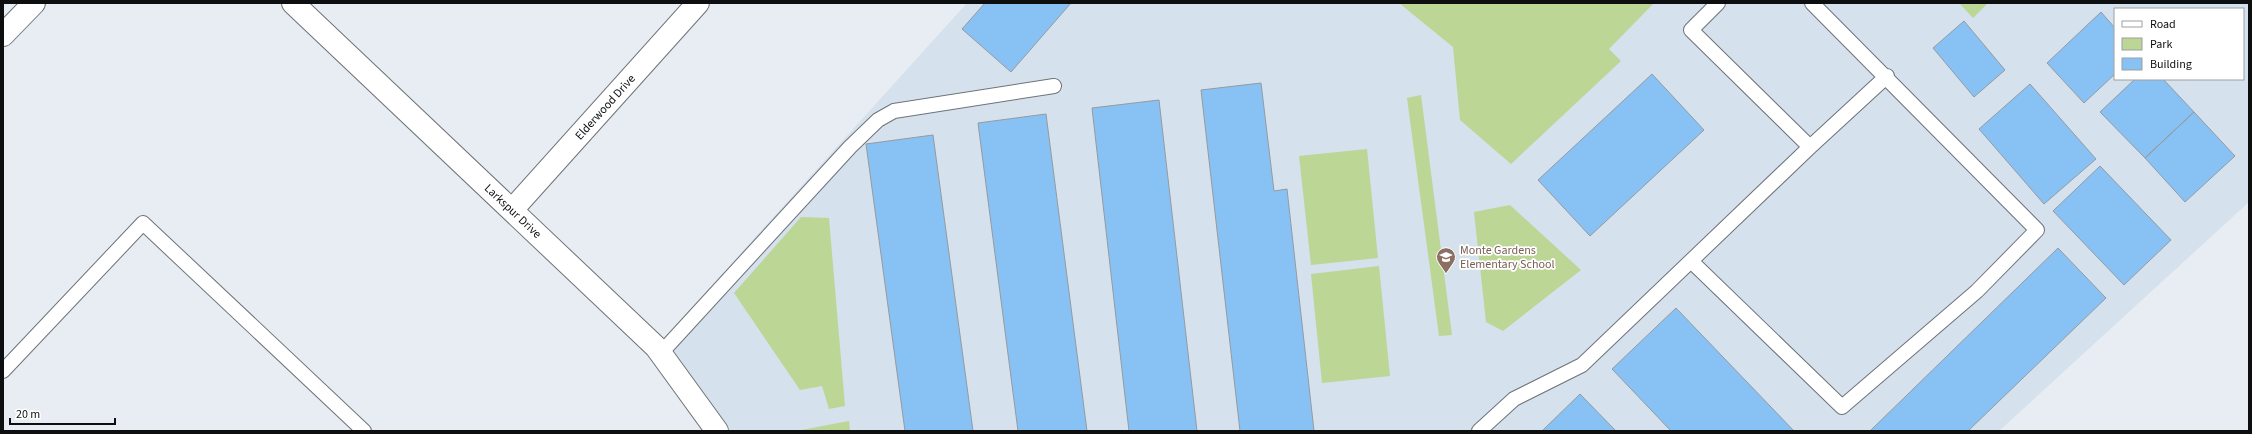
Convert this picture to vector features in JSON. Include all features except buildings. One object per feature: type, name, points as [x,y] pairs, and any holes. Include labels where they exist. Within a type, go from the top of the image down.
[{"type":"street","points":[[3,35],[34,3]]},
{"type":"street","name":"Larkspur Drive","points":[[293,3],[661,353],[717,431]]},
{"type":"street","name":"Elderwood Drive","points":[[512,210],[698,3]]},
{"type":"lane","points":[[1718,3],[1692,30],[1810,147]]},
{"type":"lane","points":[[1692,262],[1842,407],[1977,291],[2037,230],[1887,76],[1812,3]]},
{"type":"lane","points":[[1479,431],[1514,399],[1582,366],[1810,147],[1887,76]]},
{"type":"lane","points":[[661,353],[814,185],[878,120],[894,111],[1054,86]]},
{"type":"lane","points":[[3,371],[143,224],[364,431]]},
{"type":"shaded area","name":"Monte Gardens Elementary School","points":[[967,3],[2249,3],[2249,202],[1999,431],[717,431],[656,347]]},
{"type":"green space","points":[[1399,3],[1654,3],[1609,49],[1621,61],[1511,164],[1460,120],[1453,47]]},
{"type":"green space","points":[[1959,3],[1988,3],[1973,18]]},
{"type":"green space","points":[[1421,95],[1452,335],[1439,336],[1407,98]]},
{"type":"green space","points":[[1367,149],[1378,258],[1311,265],[1299,156]]},
{"type":"green space","points":[[1510,205],[1581,270],[1503,331],[1486,322],[1474,212]]},
{"type":"green space","points":[[801,217],[829,218],[845,406],[829,409],[822,386],[800,390],[734,293]]},
{"type":"green space","points":[[1379,266],[1390,376],[1322,383],[1311,274]]},
{"type":"green space","points":[[849,421],[850,431],[796,431]]},
{"type":"place","name":"Monte Gardens Elementary School","points":[[1446,274]]}]
